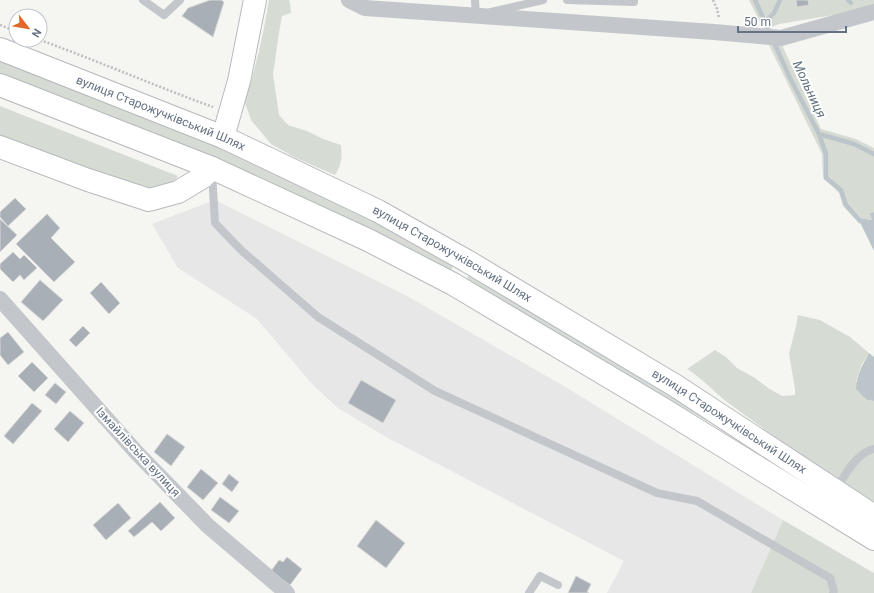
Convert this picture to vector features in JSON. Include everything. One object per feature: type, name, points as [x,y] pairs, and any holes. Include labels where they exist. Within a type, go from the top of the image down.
[{"type":"main road","points":[[223,137],[239,81],[255,0]]},
{"type":"main road","name":"вулиця Старожучківський Шлях","points":[[0,49],[223,137],[378,211],[467,261],[676,386],[835,492],[874,516]]},
{"type":"main road","name":"вулиця Старожучківський Шлях","points":[[0,84],[212,168],[368,240],[453,284],[663,409],[874,539]]},
{"type":"main road","points":[[0,148],[88,180],[149,200],[178,192],[204,177],[212,168]]},
{"type":"main road","points":[[453,284],[467,261]]},
{"type":"street","points":[[349,0],[365,8],[476,8],[781,38],[874,12]]},
{"type":"street","name":"Ізмайлівська вулиця","points":[[0,299],[136,452],[208,526],[287,593]]},
{"type":"lane","points":[[143,0],[164,15],[180,0]]},
{"type":"lane","points":[[476,8],[543,0]]},
{"type":"lane","points":[[567,0],[634,2],[634,0]]},
{"type":"lane","points":[[212,168],[215,223],[241,250],[318,317],[435,391],[657,493],[697,500],[830,578],[834,591],[833,593]]},
{"type":"lane","points":[[835,492],[843,478],[858,458],[874,449]]},
{"type":"lane","points":[[529,593],[540,576],[558,585]]},
{"type":"path","points":[[48,43],[169,91],[230,112]]},
{"type":"shaded area","points":[[269,0],[289,0],[291,13],[282,16],[273,74],[279,115],[288,125],[341,145],[341,161],[335,175],[296,158],[271,144],[251,120],[244,100],[252,78],[259,51]]},
{"type":"shaded area","points":[[749,0],[874,0],[874,7],[870,9],[779,24],[764,30]]},
{"type":"shaded area","points":[[767,41],[781,43],[821,129],[856,139],[874,148],[874,212],[870,213],[873,220],[856,219],[843,206],[839,193],[823,177],[822,154]]},
{"type":"shaded area","points":[[0,57],[218,144],[454,261],[452,269],[445,274],[0,76]]},
{"type":"shaded area","points":[[0,106],[178,176],[173,183],[159,188],[145,189],[83,170],[0,135]]},
{"type":"shaded area","points":[[215,200],[407,296],[562,385],[783,520],[751,593],[607,593],[624,561],[388,438],[338,408],[313,385],[257,319],[178,268],[152,224]]},
{"type":"shaded area","points":[[874,212],[874,251],[858,218],[872,220],[870,213]]},
{"type":"shaded area","points":[[477,272],[828,490],[466,286],[468,276]]},
{"type":"shaded area","points":[[798,315],[820,320],[850,337],[869,353],[862,364],[856,381],[867,400],[874,401],[874,505],[727,402],[698,376],[687,369],[715,350],[726,357],[737,368],[782,396],[795,395],[789,354]]},
{"type":"shaded area","points":[[869,353],[874,357],[874,401],[867,400],[856,389],[856,384],[862,366]]},
{"type":"shaded area","points":[[783,520],[874,573],[874,593],[751,593]]},
{"type":"building","points":[[210,0],[221,0],[224,2],[213,37],[182,16],[188,8]]},
{"type":"building","points":[[796,0],[808,0],[809,5],[797,7]]},
{"type":"building","points":[[15,198],[26,209],[8,226],[0,217],[0,212]]},
{"type":"building","points":[[47,214],[60,228],[51,238],[75,262],[54,282],[16,244]]},
{"type":"building","points":[[0,219],[17,235],[0,252]]},
{"type":"building","points":[[13,252],[20,259],[24,255],[37,268],[24,280],[20,275],[13,282],[0,269],[0,264]]},
{"type":"building","points":[[40,280],[63,300],[43,321],[21,302]]},
{"type":"building","points":[[101,282],[120,303],[109,314],[90,293]]},
{"type":"building","points":[[83,326],[90,333],[76,347],[69,340]]},
{"type":"building","points":[[8,332],[24,352],[8,365],[0,355],[0,338]]},
{"type":"building","points":[[32,362],[48,378],[34,392],[18,376]]},
{"type":"building","points":[[361,380],[396,400],[383,423],[348,403]]},
{"type":"building","points":[[55,383],[66,392],[56,404],[45,395]]},
{"type":"building","points":[[32,403],[42,411],[13,444],[4,436]]},
{"type":"building","points":[[70,411],[84,423],[68,442],[54,429]]},
{"type":"building","points":[[167,434],[185,447],[171,466],[154,452]]},
{"type":"building","points":[[201,469],[218,483],[203,500],[187,487]]},
{"type":"building","points":[[229,474],[239,482],[232,492],[222,484]]},
{"type":"building","points":[[220,497],[239,511],[229,523],[211,510]]},
{"type":"building","points":[[160,502],[175,518],[161,531],[152,522],[134,537],[128,531]]},
{"type":"building","points":[[118,503],[131,518],[106,540],[93,525]]},
{"type":"building","points":[[376,520],[405,543],[386,568],[357,546]]},
{"type":"building","points":[[287,557],[302,569],[290,585],[271,571],[279,560],[283,562]]},
{"type":"building","points":[[576,576],[591,584],[587,592],[589,593],[568,593]]},
{"type":"waterway","name":"Мольниця","points":[[755,0],[770,33]]},
{"type":"waterway","points":[[765,22],[774,13],[780,0]]},
{"type":"waterway","points":[[848,0],[851,3]]},
{"type":"waterway","name":"Мольниця","points":[[773,40],[790,78],[819,134],[854,144],[874,154]]},
{"type":"waterway","points":[[819,134],[826,154],[826,178],[841,190],[846,205],[860,221]]}]
